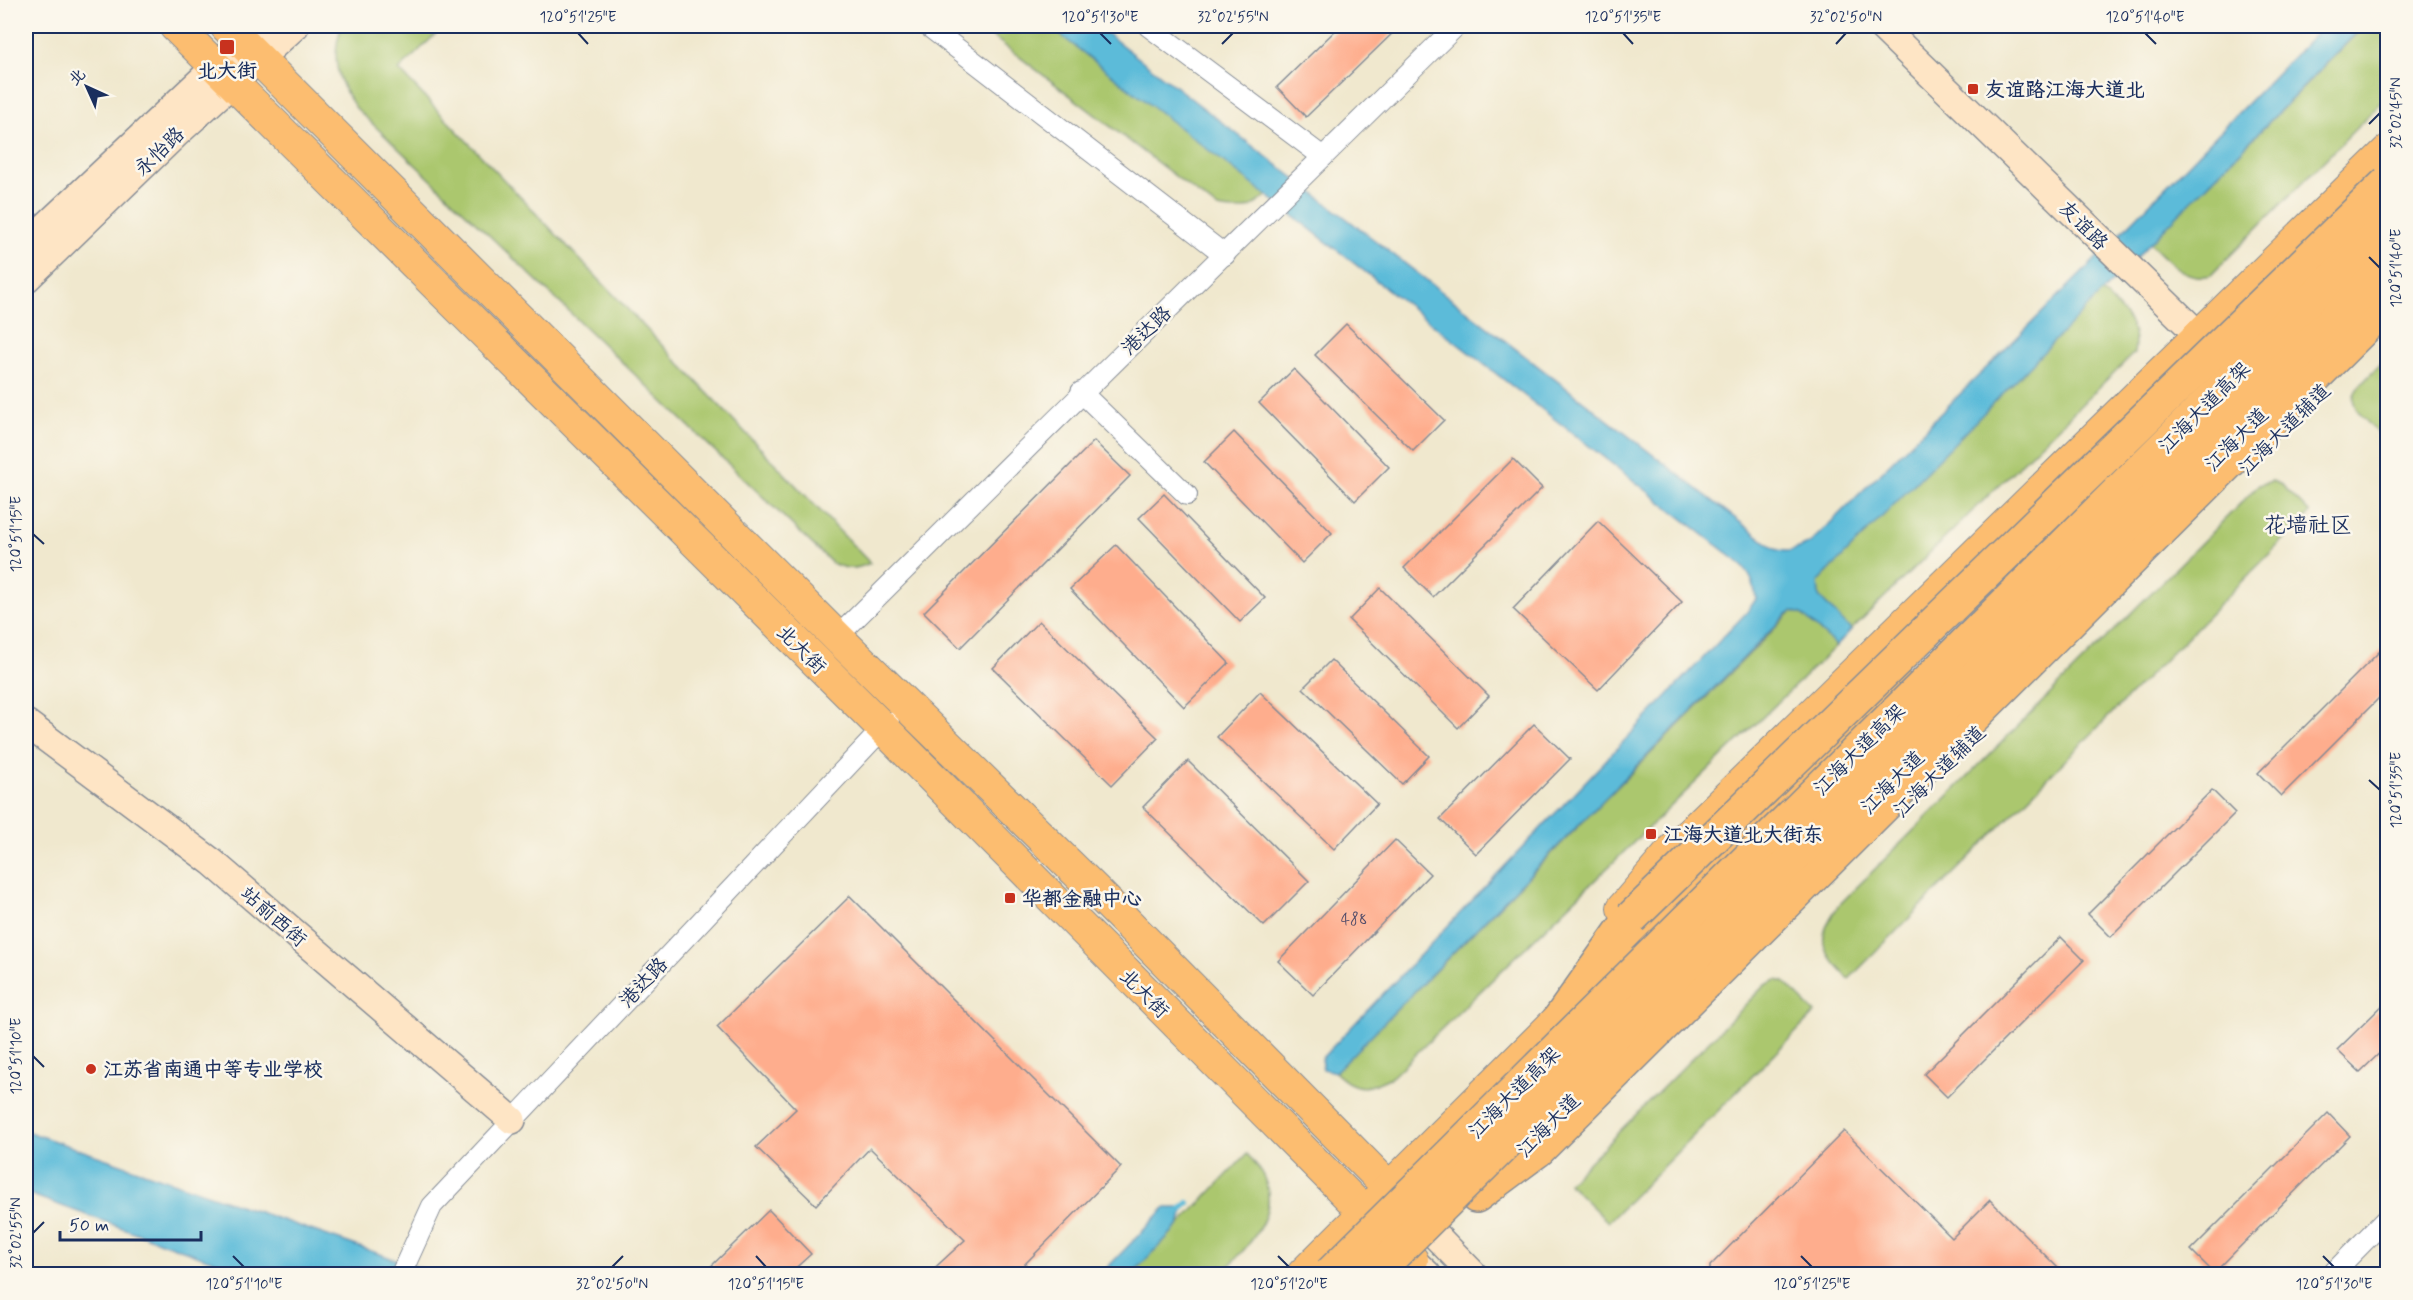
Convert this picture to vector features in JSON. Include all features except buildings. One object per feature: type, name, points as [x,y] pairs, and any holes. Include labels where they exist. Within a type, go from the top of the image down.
[{"type":"highway","points":[[1558,1021],[1626,914],[2388,182]]},
{"type":"highway","name":"江海大道高架","points":[[1330,1275],[2388,224]]},
{"type":"highway","name":"江海大道高架","points":[[1374,1275],[2388,266]]},
{"type":"highway","points":[[1476,1196],[1538,1150],[2360,332],[2388,300]]},
{"type":"main road","name":"北大街","points":[[175,26],[883,728],[1365,1213],[1412,1270]]},
{"type":"main road","name":"北大街","points":[[242,31],[837,637],[1096,891],[1436,1236]]},
{"type":"main road","points":[[1626,914],[1672,851],[2388,151]]},
{"type":"main road","points":[[1303,1275],[1645,931],[2388,198]]},
{"type":"main road","name":"江海大道","points":[[1412,1270],[1436,1236],[1476,1196],[2280,414],[2388,289]]},
{"type":"main road","name":"江海大道辅道","points":[[2280,414],[2388,326]]},
{"type":"street","name":"永怡路","points":[[26,279],[175,135],[295,26]]},
{"type":"street","points":[[928,26],[1225,255]]},
{"type":"street","points":[[1148,26],[1323,157]]},
{"type":"street","name":"港达路","points":[[837,637],[1081,392],[1225,255],[1456,26]]},
{"type":"street","name":"友谊路","points":[[1881,26],[2129,270],[2280,414]]},
{"type":"street","name":"永怡路","points":[[26,245],[216,65],[242,31]]},
{"type":"street","points":[[1081,392],[1187,495]]},
{"type":"street","name":"港达路","points":[[403,1268],[432,1206],[906,704]]},
{"type":"street","name":"站前西街","points":[[26,723],[212,862],[512,1120]]},
{"type":"street","points":[[2332,1275],[2388,1217]]},
{"type":"street","name":"北大街","points":[[1436,1236],[1473,1275]]},
{"type":"green space","points":[[342,26],[444,26],[399,70],[870,563],[851,568],[832,563],[356,108],[344,89],[337,69],[336,48]]},
{"type":"green space","points":[[979,26],[1049,26],[1267,195],[1244,209],[1217,208]]},
{"type":"green space","points":[[2364,26],[2387,26],[2387,97],[2211,275],[2193,275],[2177,268],[2150,243]]},
{"type":"green space","points":[[2102,292],[2122,312],[2131,326],[2135,343],[2134,353],[1851,630],[1819,597],[1818,582]]},
{"type":"green space","points":[[2387,358],[2387,434],[2383,439],[2360,413],[2355,405],[2354,397],[2356,390]]},
{"type":"green space","points":[[2272,481],[2282,485],[2310,513],[1849,979],[1832,960],[1824,944],[1826,927],[1839,905],[2259,485]]},
{"type":"green space","points":[[1792,611],[1802,614],[1836,646],[1393,1076],[1376,1084],[1362,1087],[1342,1079],[1335,1072]]},
{"type":"green space","points":[[1776,980],[1784,982],[1815,1013],[1608,1222],[1568,1183],[1765,985]]},
{"type":"green space","points":[[1247,1154],[1261,1171],[1267,1187],[1268,1203],[1257,1233],[1234,1261],[1221,1274],[1132,1274]]},
{"type":"water","points":[[1049,26],[1097,26],[1775,549],[1789,551],[1810,543],[2082,273],[2323,26],[2363,26],[1818,582],[1819,597],[1851,630],[1836,646],[1802,614],[1792,611],[1787,614],[1335,1072],[1323,1069],[1321,1059],[1747,612],[1756,599],[1754,587],[1751,578],[1737,561]]},
{"type":"water","points":[[26,1131],[437,1274],[249,1274],[26,1193]]},
{"type":"water","points":[[1165,1208],[1184,1208],[1179,1225],[1132,1274],[1101,1274]]},
{"type":"waterway","points":[[1178,1213],[1188,1203]]},
{"type":"place","name":"北大街","points":[[227,47]]},
{"type":"place","name":"友谊路江海大道北","points":[[1973,89]]},
{"type":"place","name":"江海大道北大街东","points":[[1651,834]]},
{"type":"place","name":"华都金融中心","points":[[1010,898]]},
{"type":"place","name":"江苏省南通中等专业学校","points":[[91,1069]]},
{"type":"district","name":"花墙社区","points":[[2308,524]]}]
